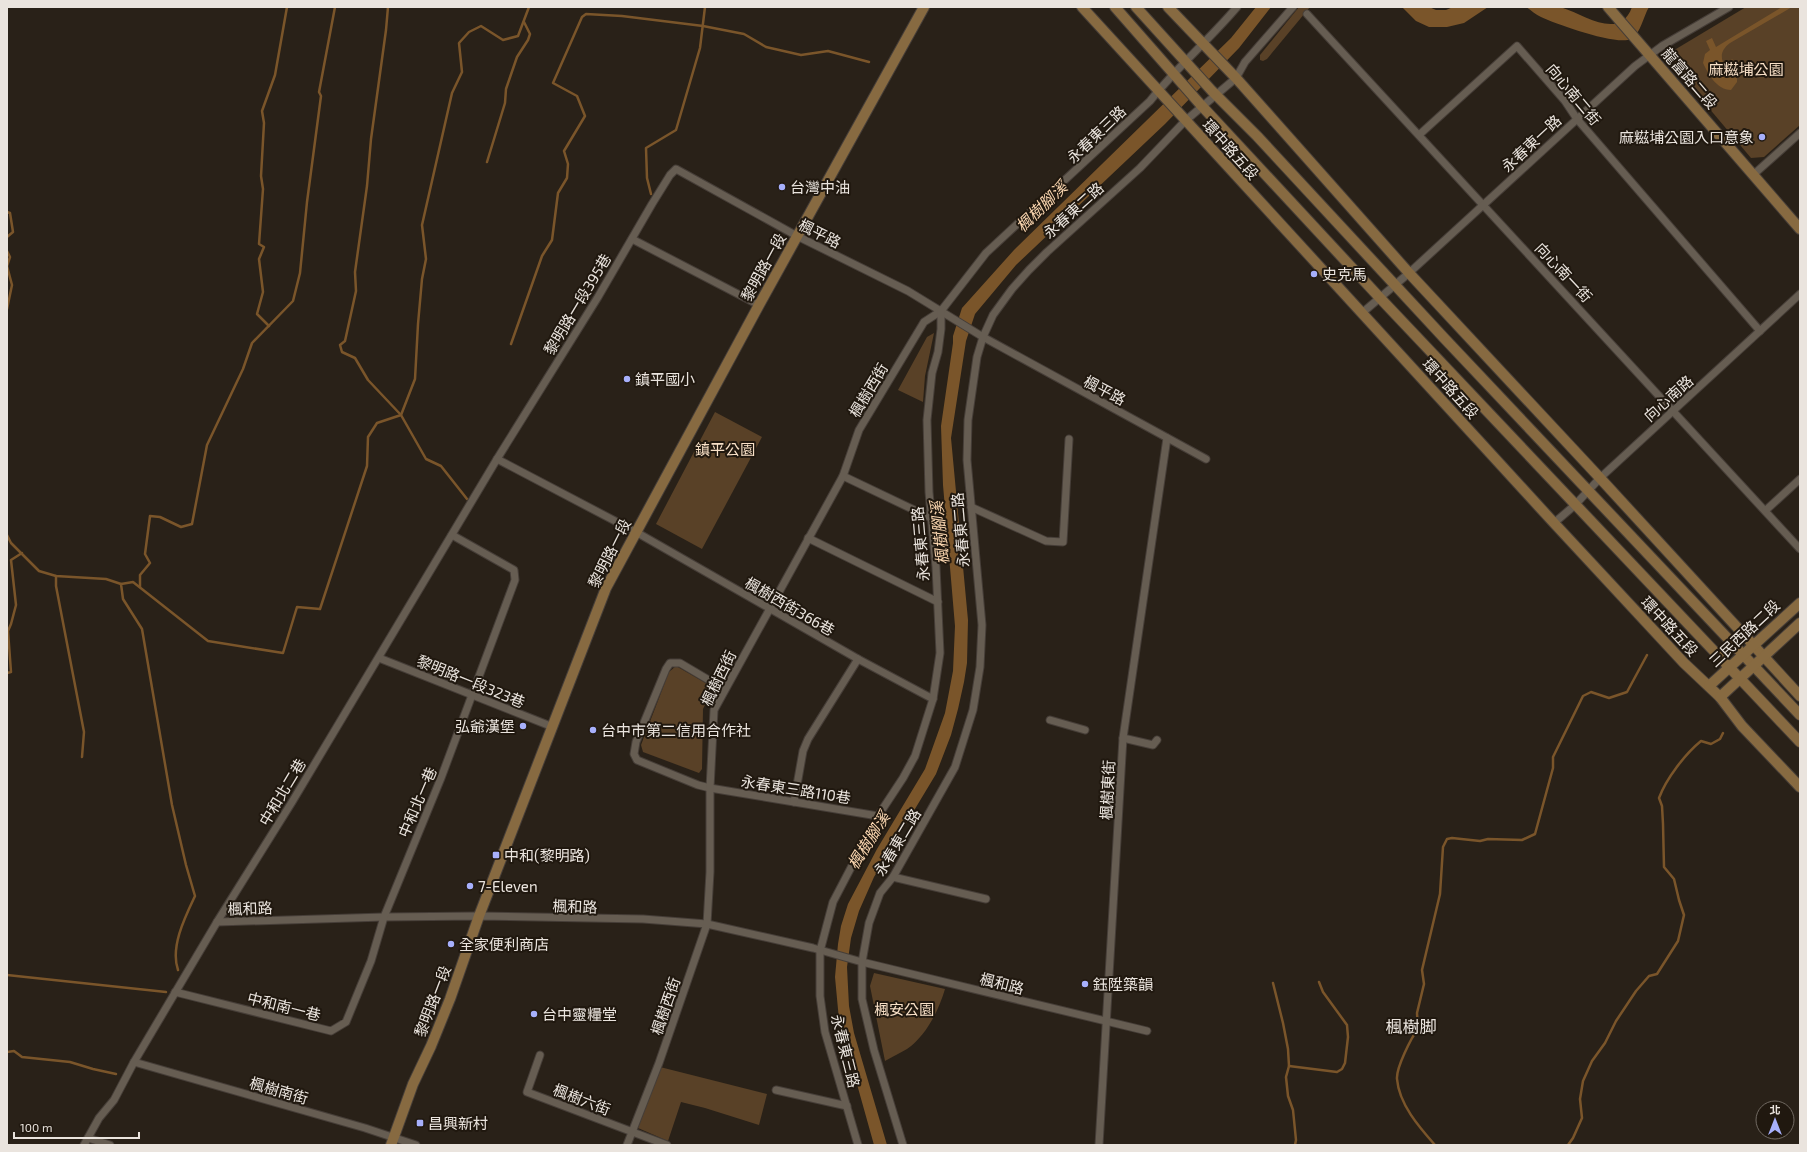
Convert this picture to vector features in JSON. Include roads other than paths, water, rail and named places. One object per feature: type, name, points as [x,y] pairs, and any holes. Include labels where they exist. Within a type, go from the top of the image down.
[{"type":"street","name":"黎明路一段","points":[[393,1141],[413,1084],[431,1046],[447,1006],[606,588],[759,305],[924,7]]},
{"type":"street","name":"環中路五段","points":[[1082,7],[1554,523],[1684,663],[1720,697],[1742,726],[1800,786]]},
{"type":"street","name":"環中路五段","points":[[1115,7],[1202,105],[1380,298],[1800,742]]},
{"type":"street","name":"環中路五段","points":[[1136,7],[1215,93],[1800,715]]},
{"type":"street","points":[[1168,7],[1234,76],[1409,273],[1800,696]]},
{"type":"street","name":"永春東三路","points":[[858,1145],[825,1032],[820,996],[820,951],[833,902],[878,816],[903,778],[915,756],[933,699],[940,653],[938,602],[926,448],[927,420],[932,373],[938,352],[941,328],[941,311],[986,253],[1150,101],[1205,46],[1237,7]]},
{"type":"street","name":"永春東二路","points":[[903,1145],[874,1050],[862,999],[862,962],[869,923],[880,893],[893,876],[955,767],[973,710],[980,667],[982,625],[967,460],[968,420],[977,357],[983,337],[994,315],[1012,289],[1029,270],[1140,168],[1184,120],[1234,76],[1292,7]]},
{"type":"street","name":"永春東一路","points":[[1362,313],[1396,285],[1649,54],[1728,7]]},
{"type":"street","name":"龍富路二段","points":[[1609,9],[1800,229]]},
{"type":"street","name":"向心南一街","points":[[1307,14],[1766,510],[1800,549]]},
{"type":"street","name":"向心南二街","points":[[1419,135],[1517,46],[1565,101],[1577,119],[1760,331]]},
{"type":"street","points":[[1754,175],[1800,132]]},
{"type":"street","name":"黎明路一段395巷","points":[[452,535],[670,175],[676,169],[682,172]]},
{"type":"street","name":"楓平路","points":[[682,172],[797,236],[908,291],[983,337],[1206,459]]},
{"type":"street","points":[[632,239],[759,305]]},
{"type":"street","name":"向心南路","points":[[1554,523],[1590,490],[1600,478],[1800,294]]},
{"type":"street","name":"楓樹西街","points":[[627,1145],[659,1063],[707,924],[710,872],[710,788],[714,710],[724,689],[843,476],[860,430],[924,322],[941,311]]},
{"type":"street","name":"楓樹東街","points":[[1099,1145],[1123,738],[1167,438]]},
{"type":"street","points":[[972,507],[1046,541],[1063,542],[1069,439]]},
{"type":"street","points":[[497,459],[636,532]]},
{"type":"street","points":[[843,476],[931,518]]},
{"type":"street","points":[[1766,510],[1800,479]]},
{"type":"street","name":"楓樹西街366巷","points":[[636,532],[858,659],[933,699]]},
{"type":"street","name":"中和北二巷","points":[[84,1145],[99,1118],[114,1100],[134,1062],[175,992],[292,802],[452,535]]},
{"type":"street","name":"中和北一巷","points":[[384,917],[441,778],[471,696],[502,620],[515,580],[514,570],[452,535]]},
{"type":"street","points":[[808,538],[938,602]]},
{"type":"street","name":"三民西路二段","points":[[1709,686],[1800,603]]},
{"type":"street","name":"三民西路二段","points":[[1720,697],[1800,623]]},
{"type":"street","name":"黎明路一段323巷","points":[[379,658],[471,696],[552,727]]},
{"type":"street","points":[[794,802],[803,751],[808,739],[858,659]]},
{"type":"street","name":"永春東三路110巷","points":[[724,689],[680,663],[670,664],[666,669],[634,749],[634,754],[637,760],[710,788],[878,816]]},
{"type":"street","points":[[1050,720],[1085,730]]},
{"type":"street","points":[[1123,738],[1153,745],[1157,740]]},
{"type":"street","points":[[893,876],[986,899]]},
{"type":"street","name":"楓和路","points":[[217,922],[480,916],[643,919],[707,924],[852,958],[862,962],[1147,1031]]},
{"type":"street","name":"中和南一巷","points":[[175,992],[331,1031],[346,1022],[371,961],[384,917]]},
{"type":"street","name":"楓樹六街","points":[[540,1055],[527,1092],[667,1145]]},
{"type":"street","name":"楓樹南街","points":[[134,1062],[393,1141],[416,1145]]},
{"type":"street","points":[[776,1090],[847,1106]]},
{"type":"street","points":[[88,1138],[110,1145]]},
{"type":"waterway","points":[[269,326],[257,314],[263,292],[259,259],[264,247],[259,244],[263,189],[261,176],[264,123],[262,111],[275,75],[287,7]]},
{"type":"waterway","points":[[140,587],[140,575],[150,563],[145,554],[150,516],[160,517],[181,527],[192,524],[207,445],[243,369],[252,343],[293,301],[300,273],[307,202],[321,96],[319,92],[335,7]]},
{"type":"waterway","points":[[388,7],[371,139],[367,186],[355,272],[356,291],[345,341],[340,345],[342,352],[355,358],[368,380],[401,415],[426,459],[441,466],[467,499]]},
{"type":"waterway","points":[[178,970],[176,961],[177,942],[183,923],[195,896],[172,805],[142,629],[123,599],[121,584],[133,582],[208,641],[283,653],[297,607],[320,609],[367,466],[368,437],[377,423],[401,415],[415,379],[422,279],[426,259],[422,225],[452,93],[462,72],[459,43],[469,32],[481,26],[503,40],[518,36],[529,7]]},
{"type":"waterway","points":[[651,194],[647,178],[646,148],[676,130],[700,48],[705,7]]},
{"type":"waterway","points":[[511,344],[542,256],[552,240],[558,193],[567,178],[568,164],[564,151],[585,116],[577,96],[553,83],[582,17],[586,14],[622,16],[703,26],[744,34],[766,47],[801,55],[828,51],[869,62]]},
{"type":"waterway","points":[[487,162],[505,103],[506,89],[517,57],[528,40],[530,34],[524,22]]},
{"type":"waterway","points":[[7,212],[10,213],[13,232],[7,237]]},
{"type":"waterway","points":[[7,251],[10,257],[7,266],[12,285],[7,309]]},
{"type":"waterway","points":[[7,535],[11,543],[39,571],[56,576],[106,579],[121,584]]},
{"type":"waterway","points":[[7,673],[11,672],[8,631],[16,605],[11,560],[22,553]]},
{"type":"waterway","points":[[56,576],[56,586],[84,732],[82,757]]},
{"type":"waterway","points":[[1435,1145],[1416,1123],[1406,1106],[1399,1088],[1397,1074],[1401,1061],[1418,1029],[1417,1013],[1424,984],[1422,970],[1440,894],[1443,847],[1447,839],[1452,838],[1480,841],[1488,839],[1522,840],[1535,834],[1553,768],[1553,757],[1583,696],[1591,692],[1609,698],[1627,692],[1647,655]]},
{"type":"waterway","points":[[1568,1145],[1573,1138],[1582,1118],[1580,1099],[1583,1081],[1592,1061],[1605,1043],[1616,1021],[1636,991],[1649,976],[1657,974],[1678,941],[1684,915],[1674,879],[1664,867],[1662,806],[1659,798],[1671,775],[1695,746],[1701,741],[1711,744],[1720,739],[1723,733]]},
{"type":"waterway","points":[[7,975],[166,992]]},
{"type":"waterway","points":[[1289,1066],[1337,1072],[1342,1069],[1345,1063],[1348,1037],[1347,1025],[1323,992],[1319,982]]},
{"type":"waterway","points":[[1273,983],[1288,1049],[1289,1066],[1286,1077],[1288,1096],[1293,1110],[1296,1140],[1295,1145]]},
{"type":"waterway","points":[[7,1052],[14,1051],[22,1057],[70,1062],[116,1074]]},
{"type":"place","name":"麻糍埔公園入口意象","points":[[1762,137]]},
{"type":"place","name":"台灣中油","points":[[782,187]]},
{"type":"place","name":"史克馬","points":[[1314,274]]},
{"type":"place","name":"鎮平國小","points":[[627,379]]},
{"type":"place","name":"弘爺漢堡","points":[[523,726]]},
{"type":"place","name":"台中市第二信用合作社","points":[[593,730]]},
{"type":"place","name":"中和(黎明路)","points":[[496,855]]},
{"type":"place","name":"7-Eleven","points":[[470,886]]},
{"type":"place","name":"全家便利商店","points":[[451,944]]},
{"type":"place","name":"鈺陞築韻","points":[[1085,984]]},
{"type":"place","name":"台中靈糧堂","points":[[534,1014]]},
{"type":"place","name":"昌興新村","points":[[420,1123]]},
{"type":"district","name":"楓樹脚","points":[[1411,1026]]},
{"type":"park label","name":"麻糍埔公園","points":[[1746,69]]},
{"type":"park label","name":"鎮平公園","points":[[725,449]]},
{"type":"park label","name":"楓安公園","points":[[904,1009]]},
{"type":"water label","name":"楓樹腳溪","points":[[1041,206]]},
{"type":"water label","name":"楓樹腳溪","points":[[939,533]]},
{"type":"water label","name":"楓樹腳溪","points":[[868,840]]}]
